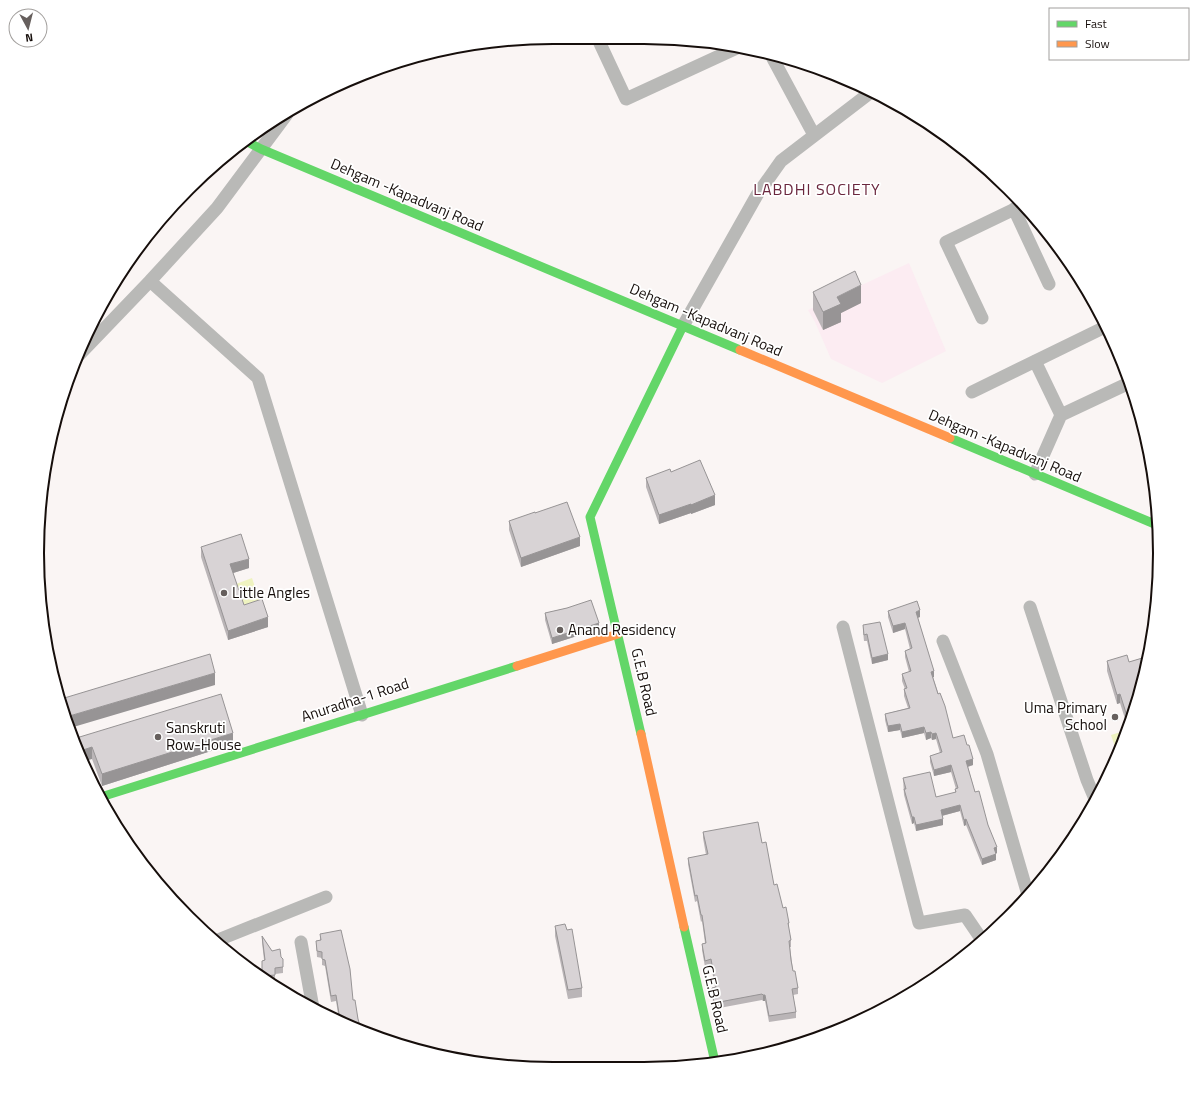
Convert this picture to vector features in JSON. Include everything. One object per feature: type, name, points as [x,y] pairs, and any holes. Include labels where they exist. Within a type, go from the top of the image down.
[{"type":"street","points":[[600,44],[626,100],[729,52]]},
{"type":"street","points":[[774,61],[814,136]]},
{"type":"street","points":[[683,326],[757,195],[781,161],[867,95]]},
{"type":"street","points":[[89,345],[217,208],[280,124]]},
{"type":"street","name":"Dehgam -Kapadvanj Road","points":[[251,144],[1152,523]]},
{"type":"street","points":[[982,318],[946,242],[1018,207]]},
{"type":"street","points":[[1018,208],[1049,284]]},
{"type":"street","points":[[150,281],[258,378],[362,715]]},
{"type":"street","name":"G.E.B Road","points":[[683,326],[590,517],[714,1057]]},
{"type":"street","points":[[972,392],[1102,329]]},
{"type":"street","points":[[1035,362],[1061,415]]},
{"type":"street","points":[[1035,474],[1061,415],[1124,385]]},
{"type":"street","points":[[1030,607],[1093,794]]},
{"type":"street","points":[[843,627],[919,923],[965,915],[980,936]]},
{"type":"street","name":"Anuradha-1 Road","points":[[105,796],[618,634]]},
{"type":"street","points":[[943,641],[987,754],[1026,890]]},
{"type":"street","points":[[221,940],[326,896]]},
{"type":"street","points":[[301,942],[312,1001]]},
{"type":"shaded area","points":[[909,263],[946,351],[882,383],[831,359],[815,322],[808,310]]},
{"type":"green space","points":[[252,578],[262,608],[246,613],[236,584]]},
{"type":"green space","points":[[1120,732],[1115,746],[1111,735]]},
{"type":"building","points":[[855,271],[861,285],[837,297],[841,304],[823,312],[813,292]]},
{"type":"building","points":[[700,460],[715,495],[691,505],[659,515],[646,478],[670,469],[671,472]]},
{"type":"building","points":[[567,502],[580,537],[521,558],[509,521]]},
{"type":"building","points":[[241,534],[249,559],[230,564],[244,605],[262,599],[268,617],[228,631],[201,547]]},
{"type":"building","points":[[591,600],[599,623],[552,638],[545,613]]},
{"type":"building","points":[[917,601],[920,610],[916,612],[934,671],[931,672],[938,694],[940,693],[945,706],[953,738],[964,735],[967,745],[969,745],[973,759],[966,761],[975,792],[979,791],[988,825],[997,847],[994,848],[996,854],[982,859],[966,819],[964,820],[960,805],[941,810],[943,819],[916,825],[914,817],[912,817],[904,789],[906,789],[903,778],[930,772],[936,797],[956,792],[955,789],[958,788],[951,765],[934,770],[930,756],[942,752],[936,733],[926,733],[924,727],[902,732],[900,724],[888,726],[885,714],[910,708],[904,689],[907,688],[902,674],[911,671],[905,651],[912,648],[905,623],[893,626],[888,611]]},
{"type":"building","points":[[880,622],[888,654],[872,658],[867,634],[864,635],[863,625]]},
{"type":"building","points":[[210,654],[215,673],[71,716],[65,698]]},
{"type":"building","points":[[1127,655],[1129,662],[1142,658],[1136,685],[1127,715],[1120,694],[1117,695],[1107,661]]},
{"type":"building","points":[[221,694],[233,733],[102,774],[92,747],[84,750],[79,737]]},
{"type":"building","points":[[758,822],[762,843],[766,842],[774,885],[777,884],[783,908],[786,907],[791,940],[789,941],[791,960],[793,971],[795,971],[798,988],[792,989],[796,1012],[769,1016],[765,995],[762,994],[714,1003],[712,988],[716,987],[711,959],[705,961],[702,944],[706,943],[702,915],[697,895],[695,896],[688,858],[708,854],[703,832]]},
{"type":"building","points":[[565,924],[567,930],[572,929],[582,988],[568,990],[555,926]]},
{"type":"building","points":[[341,930],[350,969],[353,1000],[355,1000],[359,1023],[339,1015],[336,995],[331,996],[325,960],[322,959],[322,952],[317,951],[316,941],[321,940],[320,934]]},
{"type":"building","points":[[262,936],[272,951],[280,949],[281,957],[283,959],[283,967],[275,968],[275,975],[269,976],[262,970],[262,961],[265,960]]},
{"type":"traffic: fast","points":[[251,144],[740,350]]},
{"type":"traffic: fast","points":[[641,734],[590,517],[683,326]]},
{"type":"traffic: fast","points":[[950,438],[1152,523]]},
{"type":"traffic: fast","points":[[105,796],[517,666]]},
{"type":"traffic: fast","points":[[684,927],[714,1057]]},
{"type":"traffic: slow","points":[[740,350],[950,438]]},
{"type":"traffic: slow","points":[[517,666],[618,634]]},
{"type":"traffic: slow","points":[[641,734],[684,927]]},
{"type":"place","name":"Little Angles","points":[[224,593]]},
{"type":"place","name":"Anand Residency","points":[[560,630]]},
{"type":"place","name":"Uma Primary School","points":[[1115,717]]},
{"type":"place","name":"Sanskruti Row-House","points":[[158,737]]},
{"type":"district","name":"LABDHI SOCIETY","points":[[817,189]]}]
